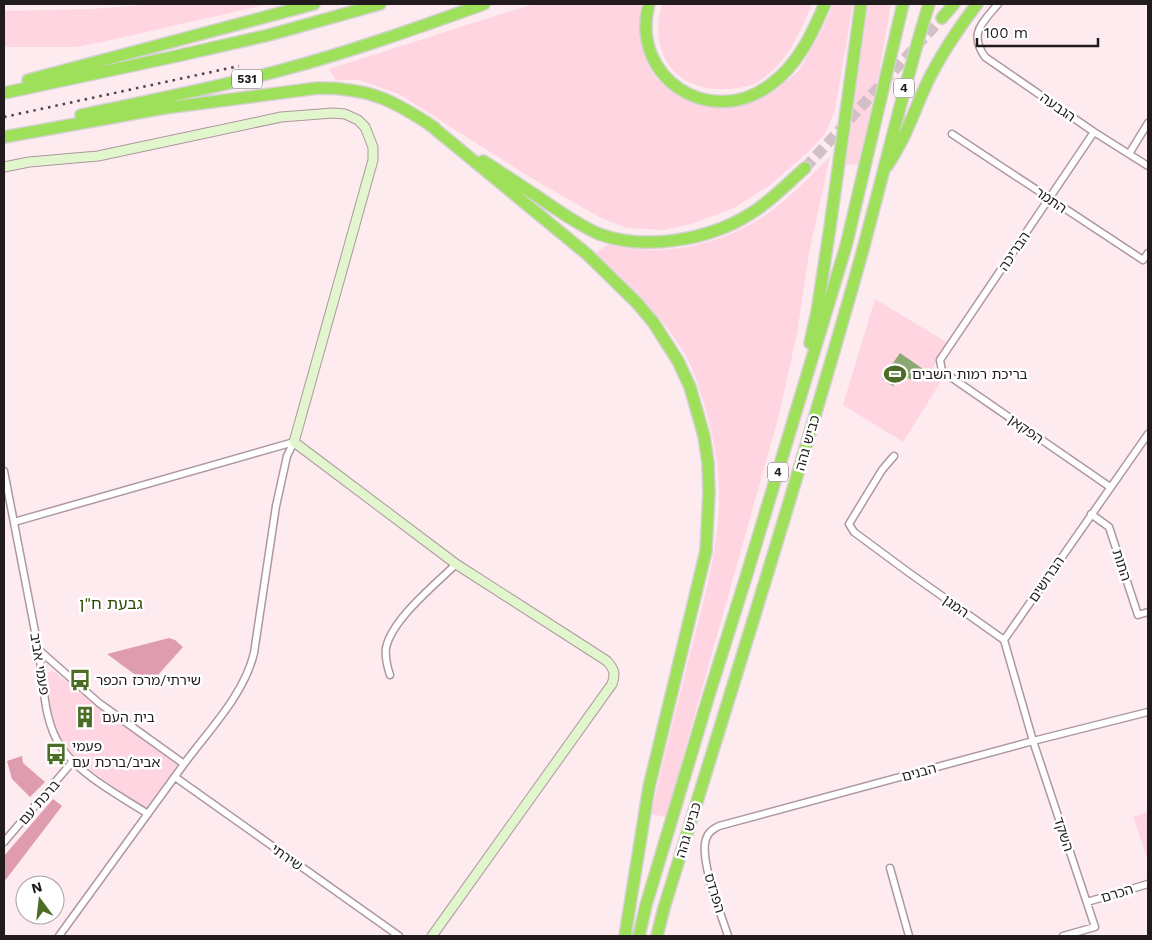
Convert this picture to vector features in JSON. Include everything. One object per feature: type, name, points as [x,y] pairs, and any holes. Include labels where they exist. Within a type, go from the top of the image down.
[{"type":"highway","points":[[4,87],[314,4]]},
{"type":"highway","points":[[4,93],[242,41],[380,4]]},
{"type":"highway","name":"531","points":[[4,132],[185,94],[282,70],[398,35],[484,4]]},
{"type":"highway","points":[[649,4],[646,21],[648,41],[651,52],[662,72],[676,87],[685,93],[708,101],[731,102],[758,92],[770,85],[791,66],[804,47],[825,4]]},
{"type":"highway","points":[[790,432],[817,312],[861,4]]},
{"type":"highway","name":"כביש גהה","points":[[639,936],[646,905],[703,714],[846,246],[903,4]]},
{"type":"highway","name":"כביש גהה","points":[[657,936],[856,276],[910,64],[929,4]]},
{"type":"highway","points":[[942,18],[954,4]]},
{"type":"highway","points":[[882,174],[900,147],[935,67],[960,26],[977,4]]},
{"type":"highway","points":[[4,137],[165,108],[289,91],[341,88],[367,93],[392,101],[580,224],[599,234],[636,242],[687,238],[729,226],[769,200],[806,168]]},
{"type":"highway","points":[[429,124],[588,255],[637,303],[653,322],[678,361],[690,387],[702,427],[708,463],[710,492],[706,551],[649,787],[625,936]]},
{"type":"street","name":"הגבעה","points":[[998,4],[977,33],[977,40],[985,57],[1094,132],[1148,166]]},
{"type":"street","points":[[4,167],[29,162],[98,156],[281,117],[314,113],[345,114],[358,120],[365,127],[373,147],[373,160],[294,442],[287,456],[276,506],[251,664],[247,674],[222,714],[59,936]]},
{"type":"street","points":[[1129,154],[1148,123]]},
{"type":"street","name":"הבריכה","points":[[942,371],[940,360],[1094,132]]},
{"type":"street","name":"התמר","points":[[952,134],[1143,260],[1148,253]]},
{"type":"street","name":"הפקאן","points":[[942,371],[1110,487]]},
{"type":"street","name":"הברושים","points":[[1004,640],[1148,434]]},
{"type":"street","points":[[14,522],[294,442]]},
{"type":"street","points":[[294,442],[456,564],[607,661],[612,667],[614,678],[612,684],[432,936]]},
{"type":"street","name":"המגן","points":[[894,456],[882,470],[849,524],[854,532],[1004,640]]},
{"type":"street","name":"פעמי אביב","points":[[4,471],[39,650],[44,694],[52,728],[61,747],[73,762],[148,814]]},
{"type":"street","name":"התות","points":[[1091,514],[1109,527],[1138,615],[1148,612]]},
{"type":"street","points":[[390,674],[386,649],[390,634],[400,620],[456,564]]},
{"type":"street","points":[[1004,640],[1033,741]]},
{"type":"street","points":[[39,650],[100,704],[184,764]]},
{"type":"street","name":"הבנים","points":[[704,849],[710,830],[719,826],[1033,741],[1148,712]]},
{"type":"street","name":"השקד","points":[[1033,741],[1095,927],[1063,936]]},
{"type":"street","name":"ברכת עם","points":[[4,842],[73,762]]},
{"type":"street","name":"שירתי","points":[[175,777],[399,936]]},
{"type":"street","name":"הפרדס","points":[[704,849],[706,864],[728,936]]},
{"type":"street","points":[[890,868],[909,936]]},
{"type":"street","name":"הכרם","points":[[1086,902],[1148,884]]},
{"type":"shaded area","points":[[155,4],[269,4],[76,47],[4,47],[4,11],[92,9]]},
{"type":"shaded area","points":[[533,4],[643,4],[640,30],[641,43],[644,55],[655,76],[664,86],[685,100],[715,107],[728,106],[754,99],[789,79],[802,65],[825,24],[833,4],[853,4],[835,110],[825,134],[807,153],[770,185],[734,208],[694,223],[664,230],[626,228],[599,217],[533,179],[399,94],[359,80],[336,80],[329,69]]},
{"type":"shaded area","points":[[662,4],[812,4],[802,27],[776,68],[749,86],[726,89],[708,88],[692,84],[679,76],[669,66],[662,53],[659,38]]},
{"type":"shaded area","points":[[868,4],[891,4],[879,73],[858,164],[846,165]]},
{"type":"shaded area","points":[[830,157],[809,253],[797,333],[779,415],[666,817],[651,814],[712,563],[718,518],[718,474],[708,418],[697,382],[687,358],[657,315],[595,253],[609,244],[651,250],[693,246],[734,233],[753,223],[779,205]]},
{"type":"shaded area","name":"בריכת רמות השבים","points":[[875,299],[948,343],[932,369],[943,378],[903,442],[843,405]]},
{"type":"shaded area","points":[[900,353],[923,369],[914,382],[902,374],[893,386],[882,379]]},
{"type":"shaded area","points":[[169,638],[175,640],[183,647],[149,685],[107,654]]},
{"type":"shaded area","points":[[53,671],[178,765],[146,809],[79,760],[62,740],[53,718],[45,677],[48,672]]},
{"type":"shaded area","points":[[22,756],[23,763],[45,782],[30,797],[12,779],[7,761]]},
{"type":"shaded area","points":[[53,799],[62,806],[4,882],[4,856]]},
{"type":"shaded area","points":[[1148,812],[1148,860],[1133,817]]},
{"type":"tunnel","points":[[805,168],[942,18]]},
{"type":"railway","points":[[4,117],[239,66]]},
{"type":"place","name":"בריכת רמות השבים","points":[[895,374]]},
{"type":"place","name":"שירתי/מרכז הכפר","points":[[80,680]]},
{"type":"place","name":"בית העם","points":[[85,717]]},
{"type":"place","name":"פעמי אביב/ברכת עם","points":[[56,754]]},
{"type":"district","name":"גבעת ח\"ן","points":[[111,603]]}]
